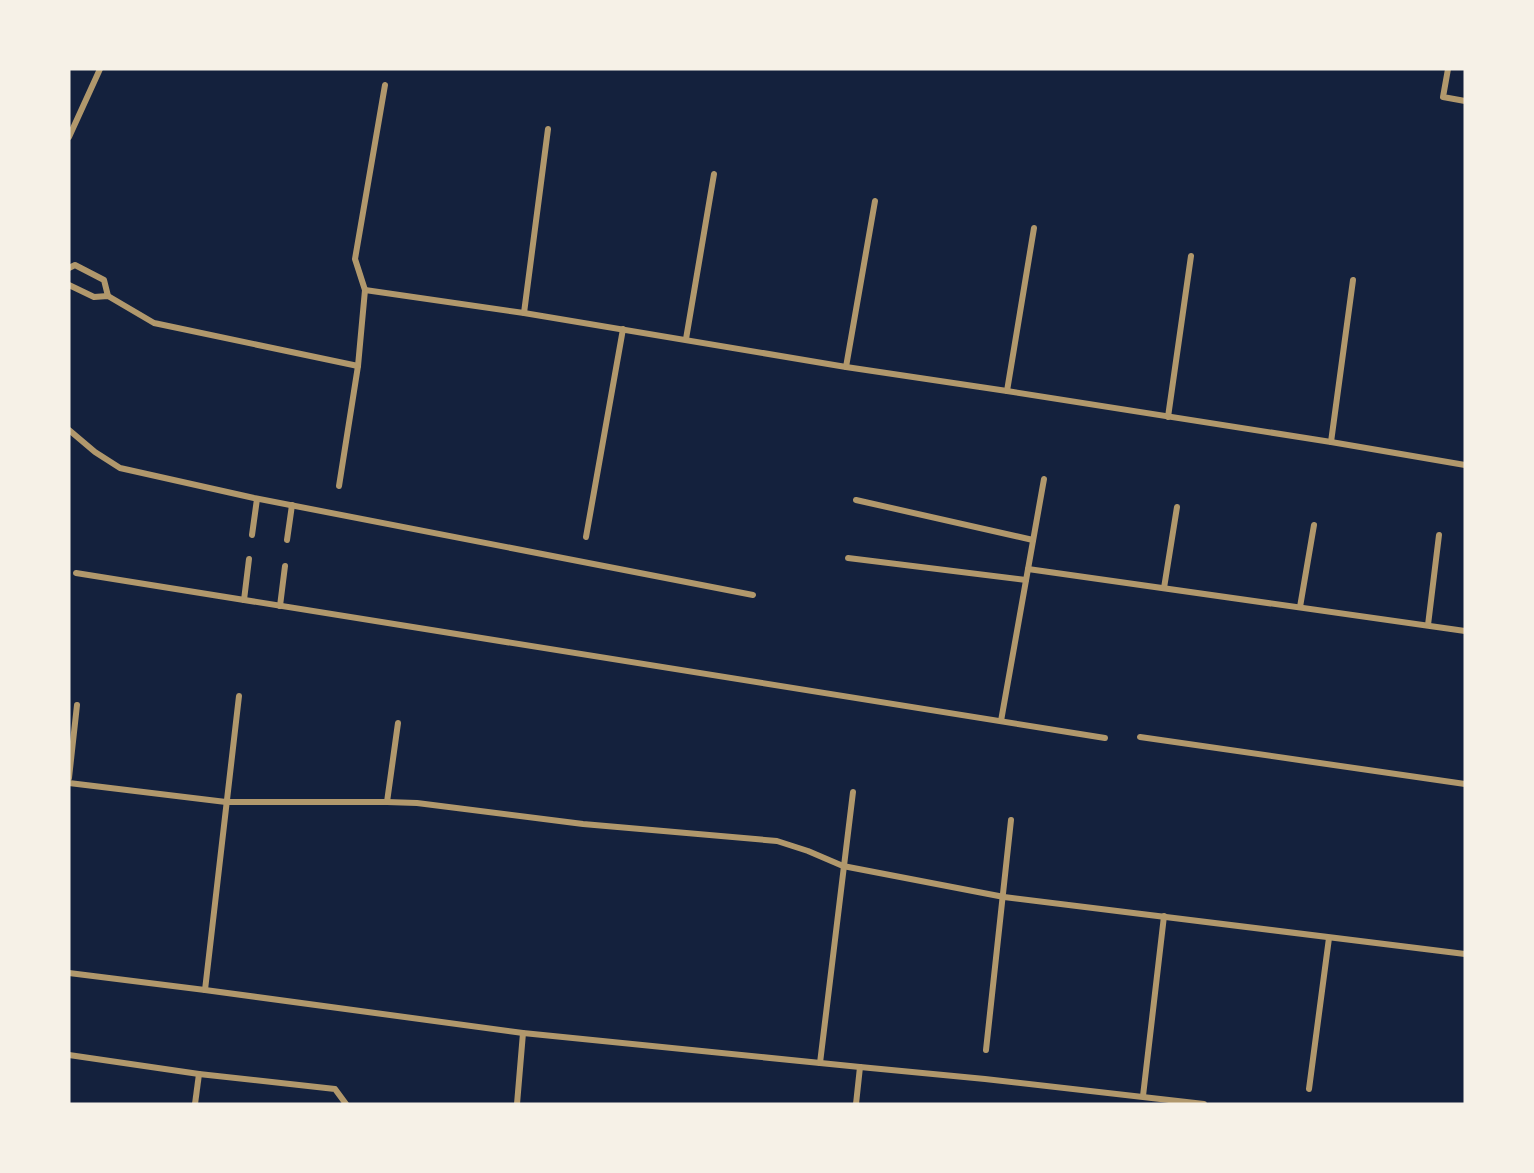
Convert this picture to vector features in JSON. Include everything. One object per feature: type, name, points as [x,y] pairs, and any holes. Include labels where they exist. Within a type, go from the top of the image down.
[{"type":"street","points":[[69,137],[100,69]]},
{"type":"street","points":[[1448,69],[1443,97],[1465,101]]},
{"type":"street","points":[[339,486],[358,366],[365,290],[355,259],[385,85]]},
{"type":"street","points":[[524,313],[548,129]]},
{"type":"street","points":[[686,339],[714,174]]},
{"type":"street","points":[[846,367],[875,201]]},
{"type":"street","points":[[1007,391],[1034,228]]},
{"type":"street","points":[[1168,417],[1191,256]]},
{"type":"street","points":[[69,268],[75,265],[104,280],[108,296]]},
{"type":"street","points":[[1331,442],[1353,280]]},
{"type":"street","points":[[69,285],[94,297],[108,296],[154,323],[358,366]]},
{"type":"street","points":[[365,290],[524,313],[846,367],[1465,465]]},
{"type":"street","points":[[586,537],[623,329]]},
{"type":"street","points":[[69,430],[95,452],[120,468],[257,499],[753,595]]},
{"type":"street","points":[[1001,721],[1044,479]]},
{"type":"street","points":[[252,534],[257,499]]},
{"type":"street","points":[[856,500],[1033,540]]},
{"type":"street","points":[[287,540],[292,506]]},
{"type":"street","points":[[1164,588],[1177,507]]},
{"type":"street","points":[[1300,607],[1314,525]]},
{"type":"street","points":[[1428,625],[1438,535]]},
{"type":"street","points":[[848,558],[1026,580]]},
{"type":"street","points":[[244,600],[249,559]]},
{"type":"street","points":[[280,606],[285,566]]},
{"type":"street","points":[[1028,569],[1465,631]]},
{"type":"street","points":[[76,573],[1105,738]]},
{"type":"street","points":[[205,990],[239,696]]},
{"type":"street","points":[[69,778],[77,705]]},
{"type":"street","points":[[387,802],[398,723]]},
{"type":"street","points":[[1140,737],[1465,784]]},
{"type":"street","points":[[69,783],[226,802],[417,803],[583,824],[777,841],[808,850],[843,866],[1004,897],[1465,954]]},
{"type":"street","points":[[820,1063],[853,792]]},
{"type":"street","points":[[986,1050],[1011,820]]},
{"type":"street","points":[[1143,1096],[1164,916]]},
{"type":"street","points":[[1310,1089],[1329,938]]},
{"type":"street","points":[[69,973],[523,1033],[986,1079],[1204,1104]]},
{"type":"street","points":[[517,1104],[523,1033]]},
{"type":"street","points":[[69,1055],[199,1074],[335,1089],[346,1104]]},
{"type":"street","points":[[856,1104],[860,1067]]},
{"type":"street","points":[[195,1104],[199,1074]]}]
